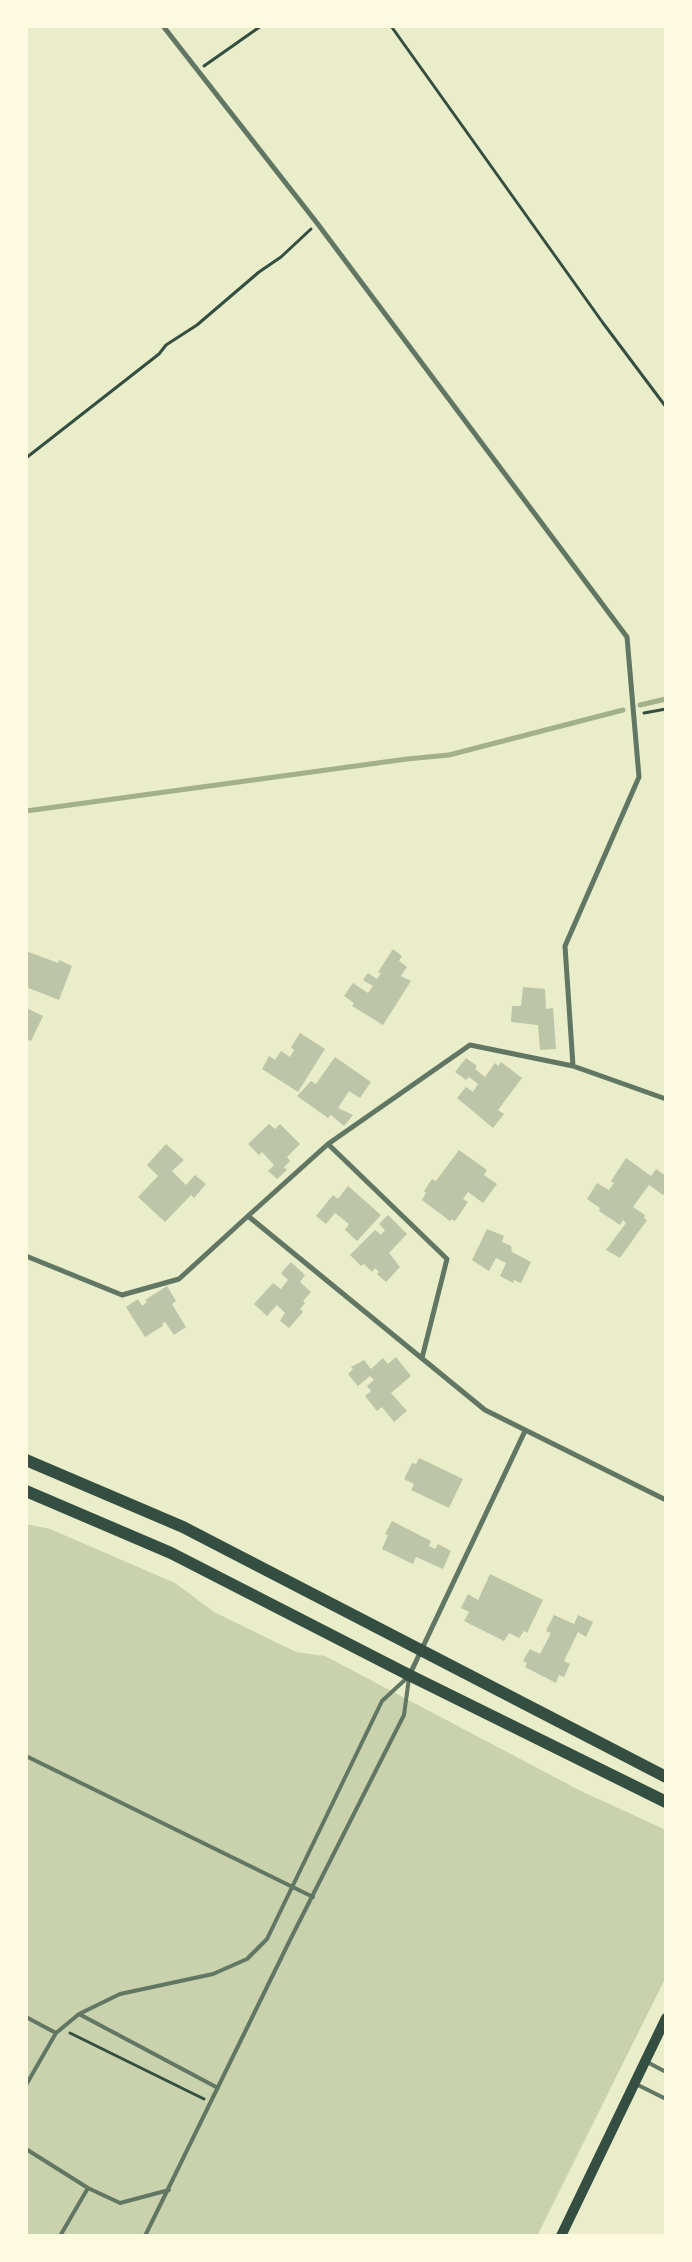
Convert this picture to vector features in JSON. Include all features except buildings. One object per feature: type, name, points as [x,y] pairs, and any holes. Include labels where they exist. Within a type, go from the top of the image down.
[{"type":"main road","points":[[26,1460],[183,1527],[666,1777]]},
{"type":"main road","points":[[26,1491],[172,1553],[409,1675],[666,1802]]},
{"type":"main road","points":[[561,2236],[666,2018]]},
{"type":"street","points":[[163,26],[317,223],[627,637],[639,777],[565,946],[573,1066]]},
{"type":"street","points":[[26,1256],[122,1295],[179,1279],[328,1144],[470,1044],[573,1066],[666,1099]]},
{"type":"street","points":[[328,1144],[447,1259],[422,1358]]},
{"type":"street","points":[[248,1216],[485,1410],[666,1500]]},
{"type":"street","points":[[409,1675],[525,1431]]},
{"type":"lane","points":[[26,2084],[56,2033],[79,2014],[120,1994],[213,1974],[247,1959],[267,1939],[382,1702],[409,1675]]},
{"type":"lane","points":[[145,2236],[404,1715],[409,1675]]},
{"type":"lane","points":[[26,1756],[292,1888],[314,1897]]},
{"type":"lane","points":[[79,2014],[218,2088]]},
{"type":"lane","points":[[26,2017],[56,2033]]},
{"type":"lane","points":[[645,2061],[666,2072]]},
{"type":"lane","points":[[635,2084],[666,2099]]},
{"type":"lane","points":[[26,2149],[88,2188],[120,2203],[169,2190]]},
{"type":"lane","points":[[60,2236],[88,2188]]},
{"type":"path","points":[[198,70],[261,26]]},
{"type":"path","points":[[391,26],[603,323],[666,407]]},
{"type":"path","points":[[26,458],[159,354],[166,345],[197,325],[259,272],[281,257],[317,223]]},
{"type":"path","points":[[633,715],[666,708]]},
{"type":"path","points":[[62,2028],[211,2102]]},
{"type":"green space","points":[[26,1524],[50,1529],[175,1583],[214,1612],[296,1652],[325,1656],[581,1791],[666,1830],[666,1977],[537,2236],[26,2236]]},
{"type":"waterway","points":[[640,705],[666,699]]},
{"type":"waterway","points":[[26,811],[407,759],[449,755],[623,710]]}]
